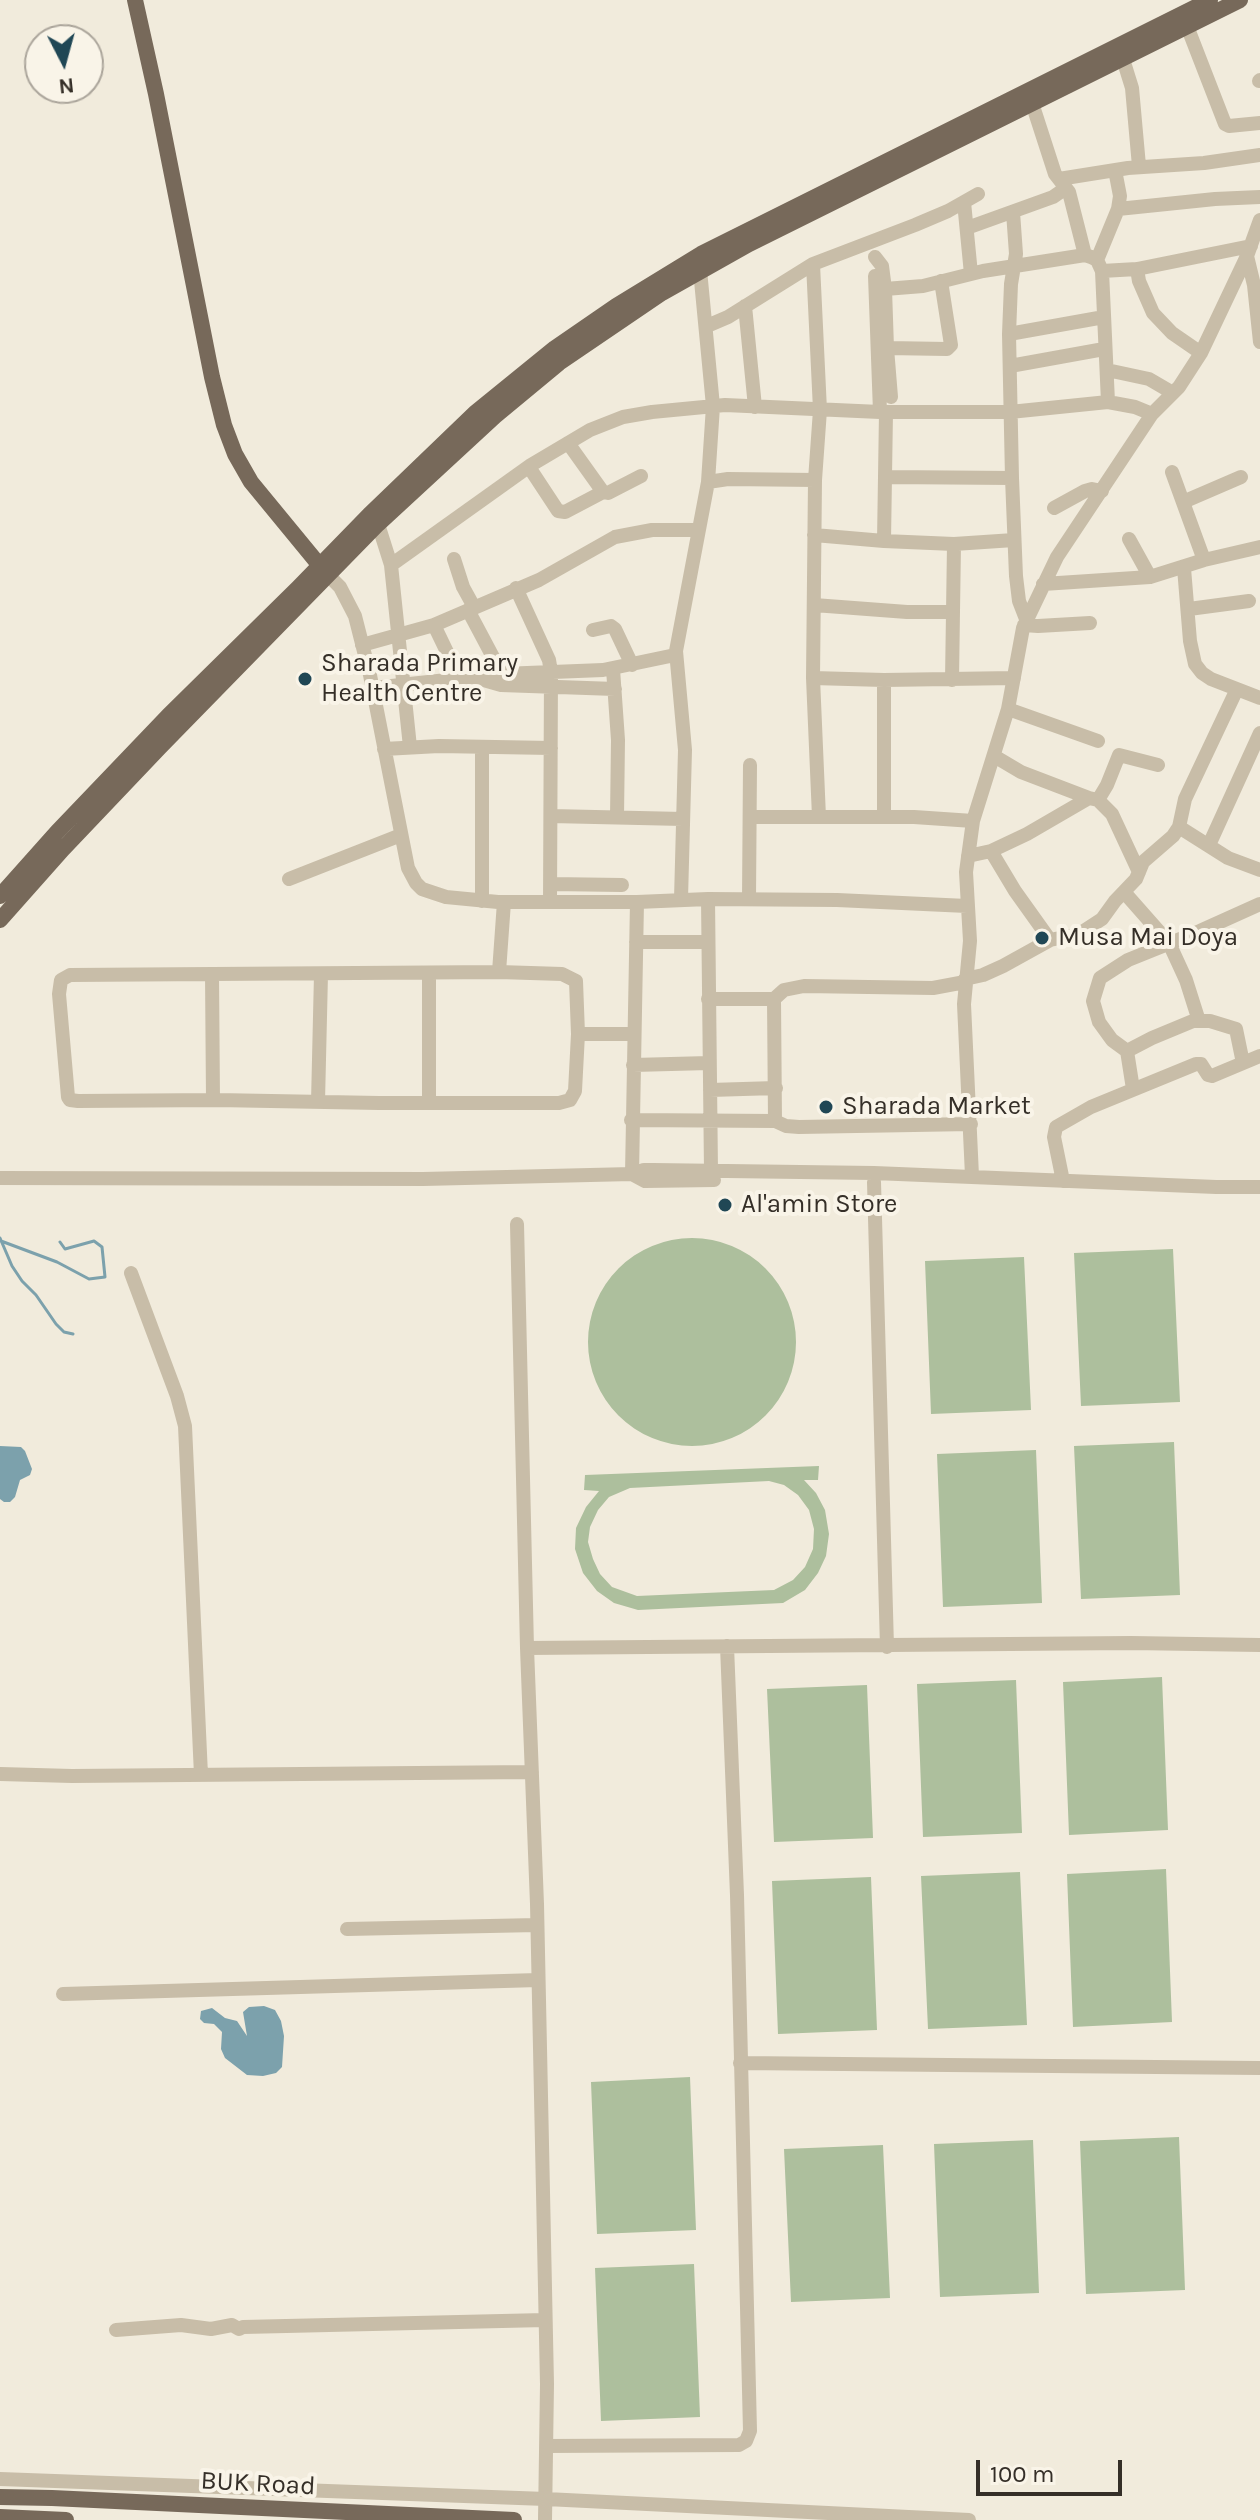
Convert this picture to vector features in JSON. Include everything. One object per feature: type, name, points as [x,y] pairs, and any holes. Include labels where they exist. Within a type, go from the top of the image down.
[{"type":"main road","points":[[135,0],[224,425],[235,454],[251,482],[324,571]]},
{"type":"main road","points":[[0,920],[431,454],[493,397],[555,348],[673,269],[1210,0]]},
{"type":"main road","points":[[0,896],[168,716],[324,571],[527,389],[624,317],[700,270],[1240,0]]},
{"type":"main road","name":"BUK Road","points":[[0,2497],[514,2520]]},
{"type":"main road","points":[[0,2517],[66,2520]]},
{"type":"street","points":[[1187,26],[1225,124],[1260,123]]},
{"type":"street","points":[[1123,59],[1132,88],[1139,166]]},
{"type":"street","points":[[1032,103],[1051,165],[1063,184],[1094,262],[1104,317],[1108,402]]},
{"type":"street","points":[[967,228],[1053,197],[1063,184],[1115,170],[1260,155]]},
{"type":"street","points":[[1094,262],[1118,209],[1120,196],[1115,170]]},
{"type":"street","points":[[707,326],[728,317],[813,264],[926,220],[978,194]]},
{"type":"street","points":[[1118,209],[1260,197]]},
{"type":"street","points":[[964,202],[971,274]]},
{"type":"street","points":[[1013,212],[1016,241],[1009,334],[1010,412],[1014,540],[1019,601],[1025,622]]},
{"type":"street","points":[[972,1176],[965,1031],[965,980],[970,941],[968,856],[973,821],[1008,709],[1025,622],[1057,557],[1152,414],[1173,393],[1201,353],[1260,221]]},
{"type":"street","points":[[875,240],[886,407]]},
{"type":"street","points":[[885,289],[905,288],[1012,267],[1094,262],[1137,269],[1249,251]]},
{"type":"street","points":[[1249,251],[1260,342]]},
{"type":"street","points":[[875,257],[882,266],[887,348],[884,541]]},
{"type":"street","points":[[813,264],[820,410],[815,480],[813,678],[819,817]]},
{"type":"street","points":[[1137,269],[1153,313],[1172,333],[1201,353]]},
{"type":"street","points":[[681,899],[685,750],[675,655],[708,482],[713,406],[700,270]]},
{"type":"street","points":[[887,348],[947,349],[951,345],[941,281]]},
{"type":"street","points":[[745,306],[755,407]]},
{"type":"street","points":[[1009,334],[1104,317]]},
{"type":"street","points":[[1010,366],[1104,349]]},
{"type":"street","points":[[1107,370],[1149,379],[1173,393]]},
{"type":"street","points":[[391,565],[529,467],[568,443],[623,417],[713,406],[820,410],[886,407],[1010,412],[1108,402],[1152,414]]},
{"type":"street","points":[[568,443],[603,492]]},
{"type":"street","points":[[529,467],[558,511],[565,512],[641,476]]},
{"type":"street","points":[[1172,472],[1204,560]]},
{"type":"street","points":[[886,477],[1012,478]]},
{"type":"street","points":[[1183,502],[1241,477]]},
{"type":"street","points":[[708,482],[728,479],[815,480]]},
{"type":"street","points":[[1054,508],[1085,491],[1102,491]]},
{"type":"street","points":[[378,524],[391,565],[410,747]]},
{"type":"street","points":[[362,645],[434,625],[562,568],[615,537],[652,530],[697,530]]},
{"type":"street","points":[[814,535],[954,544],[1014,540]]},
{"type":"street","points":[[1129,539],[1150,577]]},
{"type":"street","points":[[952,680],[954,544]]},
{"type":"street","points":[[1043,584],[1150,577],[1260,547]]},
{"type":"street","points":[[454,559],[471,608],[502,674]]},
{"type":"street","points":[[1184,568],[1190,641],[1198,669],[1211,679],[1260,698]]},
{"type":"street","points":[[324,571],[336,582],[353,611],[373,688],[408,868],[422,889],[446,897],[504,902],[749,899],[967,906]]},
{"type":"street","points":[[516,588],[549,660],[551,672],[550,902]]},
{"type":"street","points":[[1189,609],[1249,601]]},
{"type":"street","points":[[814,605],[951,612]]},
{"type":"street","points":[[1025,622],[1038,626],[1090,623]]},
{"type":"street","points":[[434,625],[467,679],[501,685],[615,689]]},
{"type":"street","points":[[593,630],[611,626],[615,629],[632,665]]},
{"type":"street","points":[[373,688],[502,674],[613,669],[675,655]]},
{"type":"street","points":[[613,669],[618,740],[617,817]]},
{"type":"street","points":[[813,678],[1014,678]]},
{"type":"street","points":[[884,680],[884,817]]},
{"type":"street","points":[[708,999],[774,999],[784,990],[804,986],[933,988],[983,975],[1050,940],[1079,934],[1097,924],[1139,872],[1143,862],[1179,827],[1185,799],[1237,689]]},
{"type":"street","points":[[1008,709],[1098,741]]},
{"type":"street","points":[[1209,845],[1260,733]]},
{"type":"street","points":[[482,747],[482,901]]},
{"type":"street","points":[[384,749],[551,748]]},
{"type":"street","points":[[968,856],[991,851],[1094,799],[1107,785],[1119,755],[1158,765]]},
{"type":"street","points":[[994,756],[1021,772],[1094,799],[1112,814],[1139,872]]},
{"type":"street","points":[[749,899],[750,765]]},
{"type":"street","points":[[551,816],[683,819]]},
{"type":"street","points":[[750,817],[884,817],[973,821]]},
{"type":"street","points":[[1179,827],[1228,858],[1260,870]]},
{"type":"street","points":[[289,879],[401,835]]},
{"type":"street","points":[[991,851],[1050,940]]},
{"type":"street","points":[[551,884],[622,885]]},
{"type":"street","points":[[1124,892],[1169,943],[1186,980],[1199,1021]]},
{"type":"street","points":[[708,899],[711,1171]]},
{"type":"street","points":[[499,972],[504,902]]},
{"type":"street","points":[[632,1174],[637,902]]},
{"type":"street","points":[[1133,1089],[1127,1051],[1112,1040],[1099,1022],[1093,1001],[1096,985],[1118,965],[1260,904]]},
{"type":"street","points":[[636,942],[707,942]]},
{"type":"street","points":[[499,972],[549,972],[573,978],[577,986],[578,1034],[575,1091],[570,1100],[559,1103],[70,1100],[67,1095],[59,994],[61,980],[70,975],[499,972]]},
{"type":"street","points":[[429,973],[429,1102]]},
{"type":"street","points":[[212,974],[213,1100]]},
{"type":"street","points":[[318,1102],[321,974]]},
{"type":"street","points":[[774,999],[775,1121]]},
{"type":"street","points":[[1127,1051],[1187,1022],[1199,1021],[1236,1029],[1243,1063]]},
{"type":"street","points":[[578,1034],[634,1034]]},
{"type":"street","points":[[1063,1181],[1054,1128],[1091,1107],[1196,1064],[1201,1064],[1212,1076],[1260,1056]]},
{"type":"street","points":[[633,1065],[709,1063]]},
{"type":"street","points":[[710,1090],[776,1088]]},
{"type":"street","points":[[631,1120],[775,1121],[799,1127],[971,1124]]},
{"type":"street","points":[[0,1178],[423,1179],[632,1174],[644,1170],[972,1176],[1260,1187]]},
{"type":"street","points":[[632,1174],[645,1181],[874,1182],[1260,1196]]},
{"type":"street","points":[[874,1182],[887,1647]]},
{"type":"street","points":[[517,1224],[537,1925],[547,2446],[545,2520]]},
{"type":"street","points":[[131,1273],[177,1396],[185,1426],[201,1775]]},
{"type":"street","points":[[527,1648],[1116,1643],[1260,1645]]},
{"type":"street","points":[[547,2446],[739,2445],[749,2438],[737,1895],[727,1646]]},
{"type":"street","points":[[0,1774],[532,1772]]},
{"type":"street","points":[[347,1929],[537,1925]]},
{"type":"street","points":[[63,1994],[538,1980]]},
{"type":"street","points":[[740,2063],[1260,2068]]},
{"type":"street","points":[[116,2330],[181,2325],[211,2329],[232,2325],[239,2329],[545,2320]]},
{"type":"street","points":[[0,2479],[546,2499],[969,2520]]},
{"type":"green space","points":[[692,1238],[732,1246],[765,1269],[788,1302],[796,1342],[788,1382],[765,1415],[732,1438],[692,1446],[652,1438],[619,1415],[596,1382],[588,1342],[596,1302],[619,1269],[652,1246]]},
{"type":"green space","points":[[1173,1249],[1180,1402],[1081,1406],[1074,1253]]},
{"type":"green space","points":[[1024,1257],[1031,1410],[931,1414],[925,1261]]},
{"type":"green space","points":[[1174,1442],[1180,1595],[1081,1599],[1074,1446]]},
{"type":"green space","points":[[1036,1450],[1042,1603],[943,1607],[937,1454]]},
{"type":"green space","points":[[819,1466],[818,1480],[804,1480],[825,1510],[829,1534],[826,1556],[805,1590],[783,1603],[638,1610],[614,1603],[597,1591],[583,1573],[575,1549],[576,1528],[586,1507],[599,1491],[584,1490],[585,1475]],"holes":[[[769,1481],[784,1485],[798,1495],[809,1510],[814,1529],[813,1549],[805,1567],[793,1580],[774,1590],[637,1596],[612,1587],[600,1574],[593,1559],[588,1542],[590,1527],[598,1510],[609,1497],[630,1488]]]},
{"type":"green space","points":[[1162,1677],[1168,1830],[1069,1835],[1063,1682]]},
{"type":"green space","points":[[1016,1680],[1022,1833],[923,1837],[917,1684]]},
{"type":"green space","points":[[867,1685],[873,1838],[774,1842],[767,1689]]},
{"type":"green space","points":[[1166,1869],[1172,2022],[1073,2027],[1067,1874]]},
{"type":"green space","points":[[1020,1872],[1027,2025],[928,2029],[921,1876]]},
{"type":"green space","points":[[871,1877],[877,2030],[778,2034],[772,1881]]},
{"type":"green space","points":[[690,2077],[696,2230],[597,2234],[591,2082]]},
{"type":"green space","points":[[1179,2137],[1185,2290],[1086,2294],[1080,2141]]},
{"type":"green space","points":[[1033,2140],[1039,2293],[940,2297],[934,2144]]},
{"type":"green space","points":[[883,2145],[890,2298],[791,2302],[784,2149]]},
{"type":"green space","points":[[694,2264],[700,2417],[601,2421],[595,2268]]},
{"type":"water","points":[[0,1446],[21,1447],[32,1469],[30,1475],[20,1480],[15,1497],[10,1502],[0,1499]]},
{"type":"water","points":[[264,2006],[275,2010],[281,2021],[284,2036],[282,2067],[276,2073],[263,2076],[247,2075],[225,2058],[221,2049],[222,2032],[214,2024],[204,2023],[200,2019],[201,2011],[212,2008],[225,2018],[237,2021],[247,2036],[243,2012],[249,2007]]},
{"type":"waterway","points":[[0,1238],[22,1281],[56,1324],[64,1332],[73,1334]]},
{"type":"waterway","points":[[1,1241],[57,1262],[89,1279],[105,1277],[102,1247],[94,1241],[65,1249],[60,1242]]},
{"type":"place","name":"Sharada Primary Health Centre","points":[[305,679]]},
{"type":"place","name":"Musa Mai Doya","points":[[1042,938]]},
{"type":"place","name":"Sharada Market","points":[[826,1107]]},
{"type":"place","name":"Al'amin Store","points":[[725,1205]]}]
